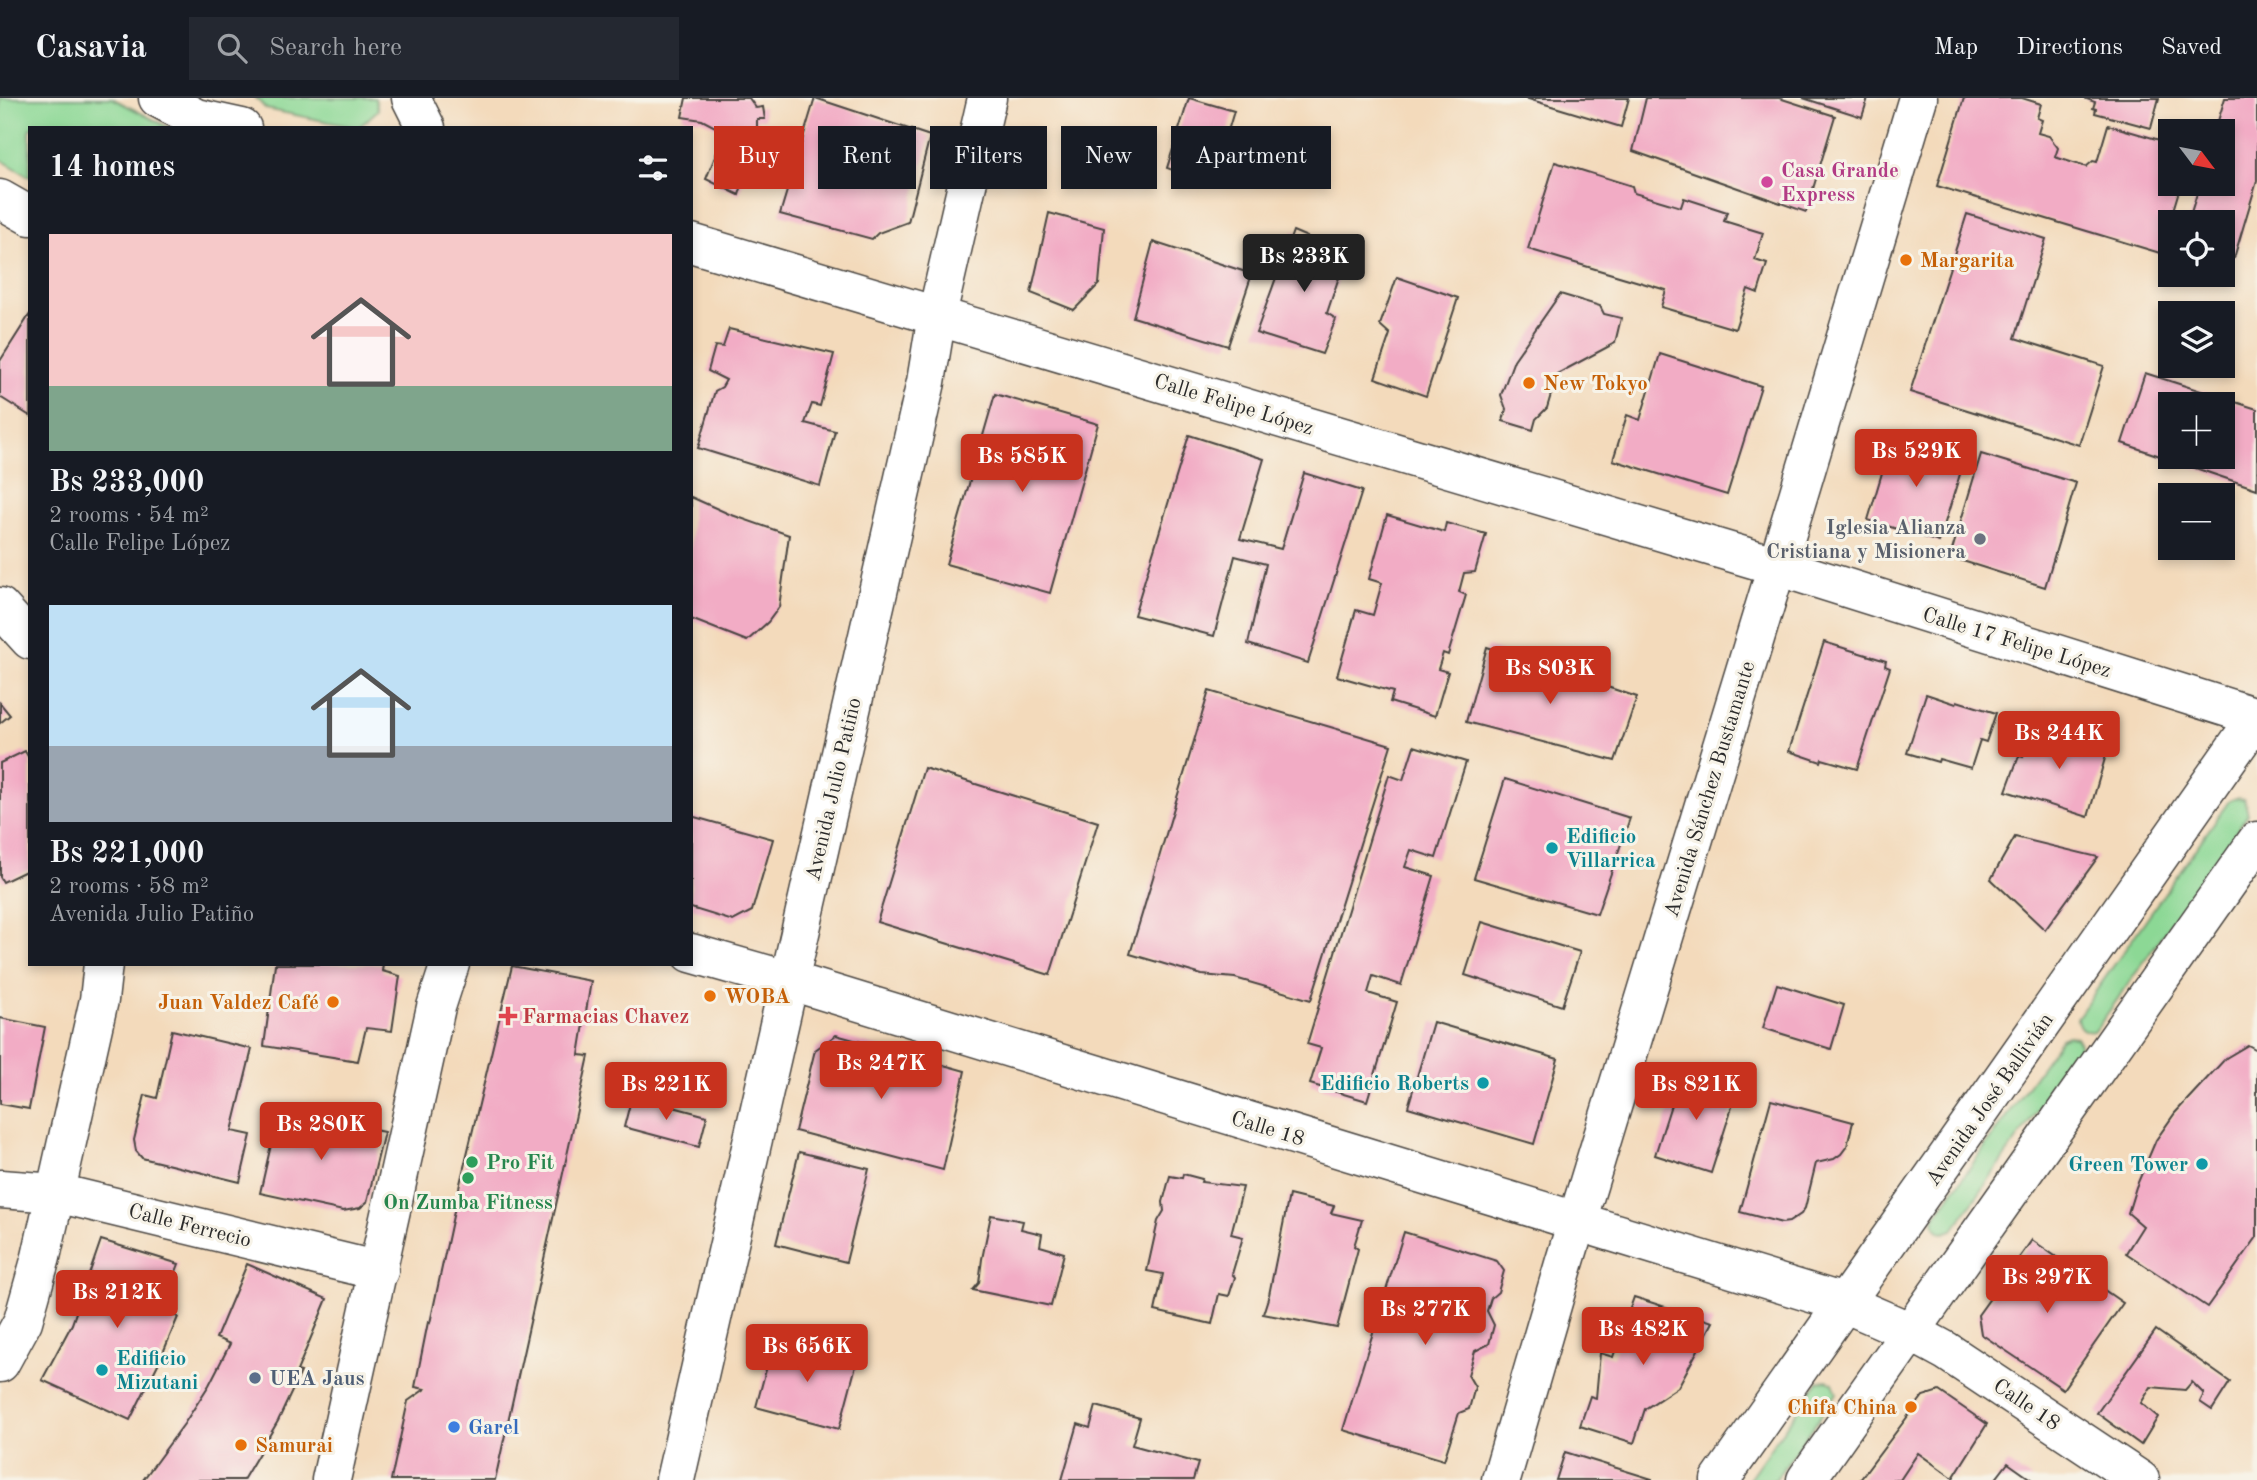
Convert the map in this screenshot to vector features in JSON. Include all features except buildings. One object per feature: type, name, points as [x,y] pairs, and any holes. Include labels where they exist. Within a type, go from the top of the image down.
[{"type":"street","points":[[158,98],[202,108],[239,126]]},
{"type":"street","points":[[411,98],[425,126]]},
{"type":"street","name":"Avenida Julio Patiño","points":[[675,1480],[923,396],[937,315],[987,98]]},
{"type":"street","name":"Avenida Sánchez Bustamante","points":[[1501,1480],[1576,1222],[1917,98]]},
{"type":"street","points":[[0,199],[28,215]]},
{"type":"street","name":"Calle Felipe López","points":[[693,244],[1777,566]]},
{"type":"street","name":"Calle 17 Felipe López","points":[[1777,566],[2257,717]]},
{"type":"street","points":[[0,607],[28,638]]},
{"type":"street","name":"Avenida José Ballivián","points":[[1720,1480],[2257,717]]},
{"type":"street","points":[[1806,1480],[2257,841]]},
{"type":"street","name":"Calle 18","points":[[693,954],[1844,1303],[1911,1332],[1946,1351],[2140,1480]]},
{"type":"street","points":[[0,1363],[23,1321],[41,1257],[99,1000],[103,966]]},
{"type":"street","points":[[430,966],[436,1007]]},
{"type":"street","points":[[331,1480],[436,1007],[449,966]]},
{"type":"street","name":"Calle Ferrecio","points":[[0,1189],[57,1193],[379,1271]]},
{"type":"green space","points":[[0,98],[112,98],[166,126],[28,126],[28,176],[0,159]]},
{"type":"green space","points":[[256,98],[375,98],[378,110],[360,126],[348,126],[266,109]]},
{"type":"green space","points":[[2244,799],[2248,814],[2095,1031],[2082,1029],[2077,1018],[2229,801]]},
{"type":"green space","points":[[2076,1037],[2080,1044],[2079,1052],[1953,1230],[1944,1233],[1937,1230],[1935,1217],[2061,1039]]},
{"type":"green space","points":[[1828,1380],[1833,1383],[1837,1393],[1775,1480],[1748,1480],[1818,1381]]},
{"type":"place","name":"Casa Grande Express","points":[[1767,182]]},
{"type":"place","name":"Margarita","points":[[1906,260]]},
{"type":"place","name":"New Tokyo","points":[[1529,383]]},
{"type":"place","name":"Iglesia Alianza Cristiana y Misionera","points":[[1980,539]]},
{"type":"place","name":"Edificio Villarrica","points":[[1552,848]]},
{"type":"place","name":"WOBA","points":[[710,996]]},
{"type":"place","name":"Juan Valdez Café","points":[[333,1002]]},
{"type":"place","name":"Farmacias Chavez","points":[[508,1016]]},
{"type":"place","name":"Edificio Roberts","points":[[1483,1083]]},
{"type":"place","name":"Pro Fit","points":[[472,1162]]},
{"type":"place","name":"Green Tower","points":[[2202,1164]]},
{"type":"place","name":"On Zumba Fitness","points":[[468,1178]]},
{"type":"place","name":"Edificio Mizutani","points":[[102,1370]]},
{"type":"place","name":"UEA Jaus","points":[[255,1378]]},
{"type":"place","name":"Chifa China","points":[[1911,1407]]},
{"type":"place","name":"Garel","points":[[454,1427]]},
{"type":"place","name":"Samurai","points":[[241,1445]]}]
